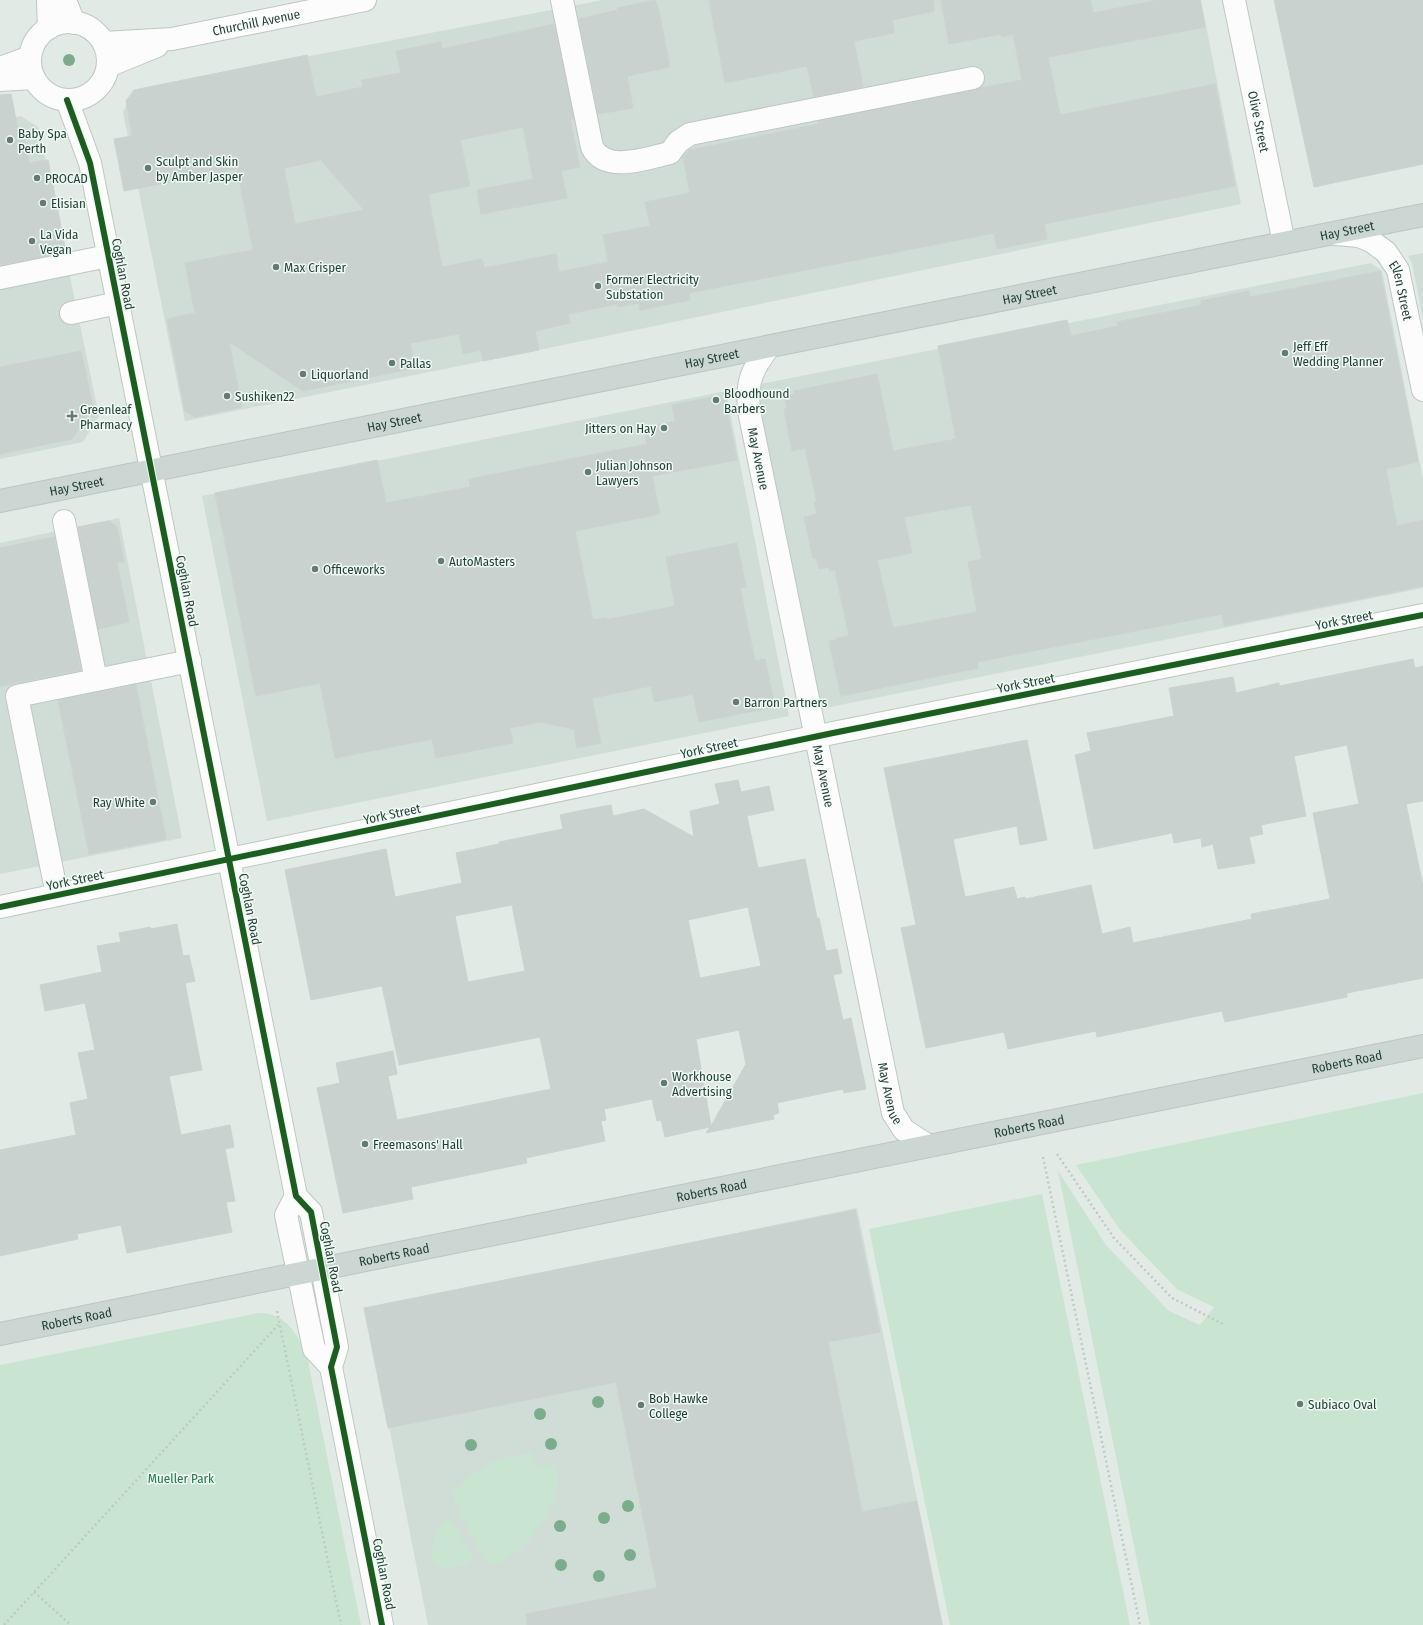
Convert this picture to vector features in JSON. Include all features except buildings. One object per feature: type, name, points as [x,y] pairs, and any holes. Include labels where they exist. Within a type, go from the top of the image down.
[{"type":"main road","name":"Hay Street","points":[[0,501],[1423,215]]},
{"type":"main road","name":"Roberts Road","points":[[0,1334],[1423,1046]]},
{"type":"street","points":[[48,0],[48,28]]},
{"type":"street","points":[[65,0],[74,23]]},
{"type":"street","name":"Churchill Avenue","points":[[104,43],[172,39],[365,0]]},
{"type":"street","points":[[562,0],[592,147],[602,159],[610,162],[620,162],[670,153],[678,142],[690,134],[974,78]]},
{"type":"street","name":"Olive Street","points":[[1234,0],[1284,243]]},
{"type":"street","points":[[61,23],[74,23],[92,29],[99,35],[108,54],[106,75],[101,84],[77,98],[57,98],[48,94],[40,87],[34,78],[30,57],[36,41],[48,28],[61,23]]},
{"type":"street","name":"Churchill Avenue","points":[[108,66],[172,39]]},
{"type":"street","points":[[0,68],[30,57]]},
{"type":"street","points":[[0,80],[34,78]]},
{"type":"street","name":"Coghlan Road","points":[[77,98],[296,1196],[311,1212],[337,1347],[331,1367],[382,1625]]},
{"type":"street","name":"Ellen Street","points":[[1330,234],[1359,236],[1371,241],[1386,252],[1398,270],[1423,390]]},
{"type":"street","points":[[0,278],[108,256]]},
{"type":"street","points":[[71,313],[118,303]]},
{"type":"street","name":"May Avenue","points":[[769,347],[757,363],[751,376],[748,395],[749,411],[893,1113],[904,1130],[929,1146]]},
{"type":"street","points":[[64,521],[96,680]]},
{"type":"street","name":"York Street","points":[[0,907],[816,736],[1423,615]]},
{"type":"street","points":[[57,895],[17,696],[190,661]]},
{"type":"street","points":[[296,1196],[286,1215],[298,1274],[314,1349],[331,1367]]},
{"type":"path","points":[[1057,1154],[1114,1238],[1172,1298],[1223,1324]]},
{"type":"path","points":[[1043,1157],[1140,1625]]},
{"type":"path","points":[[277,1311],[341,1625]]},
{"type":"path","points":[[4,1625],[279,1324]]},
{"type":"path","points":[[34,1592],[71,1625]]},
{"type":"shaded area","points":[[603,0],[1201,0],[1241,204],[539,350],[185,421],[123,112],[134,91],[174,82]]},
{"type":"shaded area","points":[[21,116],[39,128],[99,416],[83,442],[0,459],[0,121]]},
{"type":"shaded area","points":[[1423,253],[1423,319],[1412,263],[1408,256]]},
{"type":"shaded area","points":[[1371,263],[1382,271],[1423,479],[1423,588],[820,709],[756,385]]},
{"type":"shaded area","points":[[726,391],[789,716],[267,821],[202,496]]},
{"type":"shaded area","points":[[119,518],[182,838],[0,874],[0,543]]},
{"type":"shaded area","name":"Bob Hawke College","points":[[857,1208],[943,1625],[428,1625],[366,1309]]},
{"type":"green space","points":[[1423,1093],[1423,1625],[1150,1625],[1058,1171],[1106,1245],[1169,1311],[1200,1325],[1214,1307],[1178,1290],[1120,1230],[1076,1165]]},
{"type":"green space","points":[[1042,1194],[1130,1625],[950,1625],[869,1229]]},
{"type":"green space","name":"Mueller Park","points":[[258,1313],[276,1316],[283,1320],[294,1332],[307,1356],[361,1625],[0,1625],[0,1365]]},
{"type":"green space","points":[[532,1453],[534,1461],[539,1466],[546,1466],[553,1463],[557,1476],[556,1491],[551,1507],[542,1523],[517,1551],[504,1560],[492,1565],[484,1560],[453,1498],[454,1493],[463,1481],[490,1463],[500,1459]]},
{"type":"green space","points":[[445,1520],[450,1520],[453,1522],[472,1557],[469,1564],[447,1568],[435,1565],[432,1547],[438,1530]]},
{"type":"cycle path","points":[[67,100],[90,163],[296,1196],[311,1212],[337,1347],[331,1367],[382,1625]]},
{"type":"cycle path","points":[[0,907],[833,733],[1423,615]]},
{"type":"place","name":"Baby Spa Perth","points":[[10,140]]},
{"type":"place","name":"Sculpt and Skin by Amber Jasper","points":[[148,168]]},
{"type":"place","name":"PROCAD","points":[[37,178]]},
{"type":"place","name":"Elisian","points":[[43,203]]},
{"type":"place","name":"La Vida Vegan","points":[[32,241]]},
{"type":"place","name":"Max Crisper","points":[[276,267]]},
{"type":"place","name":"Former Electricity Substation","points":[[598,286]]},
{"type":"place","name":"Jeff Eff Wedding Planner","points":[[1285,353]]},
{"type":"place","name":"Pallas","points":[[392,363]]},
{"type":"place","name":"Liquorland","points":[[303,374]]},
{"type":"place","name":"Sushiken22","points":[[227,396]]},
{"type":"place","name":"Bloodhound Barbers","points":[[716,400]]},
{"type":"place","name":"Greenleaf Pharmacy","points":[[72,416]]},
{"type":"place","name":"Jitters on Hay","points":[[664,428]]},
{"type":"place","name":"Julian Johnson Lawyers","points":[[588,472]]},
{"type":"place","name":"AutoMasters","points":[[441,561]]},
{"type":"place","name":"Officeworks","points":[[315,569]]},
{"type":"place","name":"Barron Partners","points":[[736,702]]},
{"type":"place","name":"Ray White","points":[[153,802]]},
{"type":"place","name":"Workhouse Advertising","points":[[664,1083]]},
{"type":"place","name":"Freemasons' Hall","points":[[365,1144]]},
{"type":"place","name":"Subiaco Oval","points":[[1300,1404]]},
{"type":"place","name":"Bob Hawke College","points":[[641,1405]]}]
